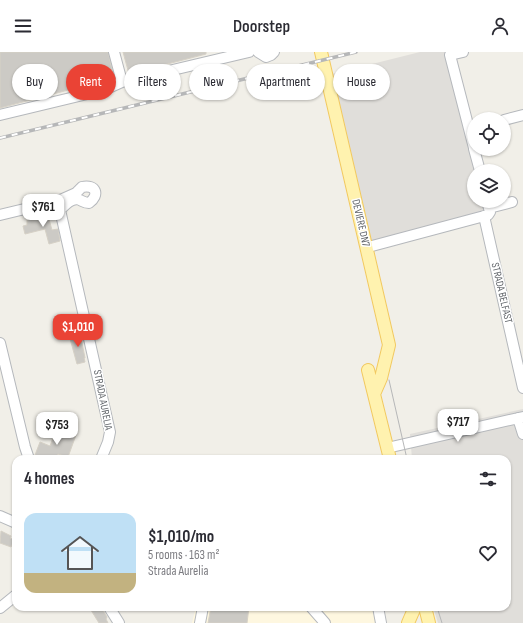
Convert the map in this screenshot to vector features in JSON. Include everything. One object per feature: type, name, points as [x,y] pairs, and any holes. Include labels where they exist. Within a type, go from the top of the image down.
[{"type":"main road","name":"DEVIERE DN7","points":[[321,52],[389,345],[374,394]]},
{"type":"main road","points":[[368,370],[388,453]]},
{"type":"main road","points":[[408,623],[413,611]]},
{"type":"main road","points":[[426,611],[429,623]]},
{"type":"street","points":[[114,52],[122,82]]},
{"type":"street","points":[[0,114],[104,90],[122,82],[249,52]]},
{"type":"street","points":[[258,52],[266,57],[274,52]]},
{"type":"street","points":[[463,52],[450,55],[467,112]]},
{"type":"street","points":[[511,118],[523,115]]},
{"type":"street","name":"STRADA AURELIA","points":[[0,215],[59,205],[110,432],[103,455]]},
{"type":"street","points":[[372,246],[487,208]]},
{"type":"street","name":"STRADA BELFAST","points":[[487,208],[523,388]]},
{"type":"street","points":[[0,343],[28,455]]},
{"type":"street","points":[[388,453],[521,417],[523,434]]},
{"type":"street","points":[[0,516],[12,521]]},
{"type":"street","points":[[0,608],[12,598]]},
{"type":"street","points":[[111,611],[116,622]]},
{"type":"street","points":[[200,623],[202,611]]},
{"type":"street","points":[[314,611],[325,623]]},
{"type":"street","points":[[379,611],[382,622]]},
{"type":"shaded area","points":[[420,52],[447,52],[467,131],[467,156],[473,156],[475,164],[467,164],[467,208],[487,208],[488,211],[367,242],[325,76],[333,74],[333,100],[390,100],[390,64],[372,64]]},
{"type":"shaded area","points":[[523,409],[523,623],[438,623],[434,611],[511,611],[511,455],[412,455],[410,434]]},
{"type":"shaded area","points":[[195,611],[379,611],[381,623],[192,623]]},
{"type":"building","points":[[0,52],[108,52],[111,64],[66,64],[66,91],[58,93],[58,64],[12,64],[12,100],[30,100],[0,108]]},
{"type":"building","points":[[123,52],[206,52],[206,54],[168,64],[126,64]]},
{"type":"building","points":[[47,212],[52,230],[58,229],[60,241],[49,244],[45,229],[25,234],[23,226],[27,225],[27,220],[37,218],[37,215]]},
{"type":"building","points":[[80,333],[85,362],[77,364],[69,335]]},
{"type":"building","points":[[57,427],[76,435],[69,455],[35,455],[40,442],[50,446]]},
{"type":"building","points":[[1,531],[11,536],[11,547],[0,543]]},
{"type":"building","points":[[92,611],[103,611],[107,617],[106,619],[108,623],[99,623]]},
{"type":"building","points":[[210,611],[248,611],[247,623],[208,623]]},
{"type":"tram line","points":[[389,380],[406,455]]},
{"type":"tram line","points":[[438,611],[442,623]]},
{"type":"railway","points":[[0,138],[356,52]]}]
